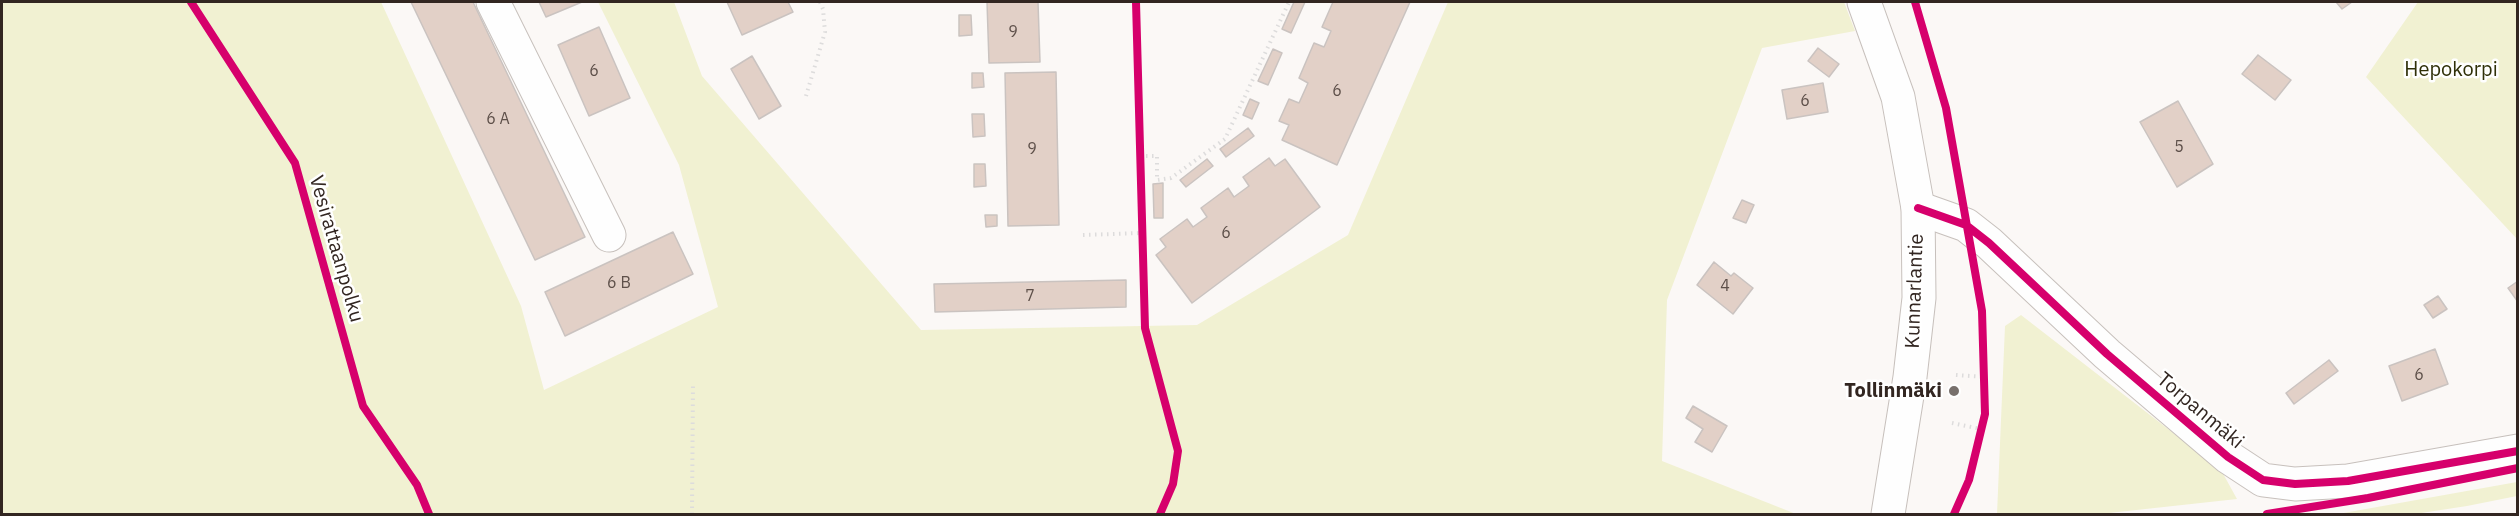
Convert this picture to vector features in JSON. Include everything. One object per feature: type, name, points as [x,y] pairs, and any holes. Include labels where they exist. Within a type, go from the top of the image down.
[{"type":"street","points":[[493,2],[609,235]]},
{"type":"street","name":"Kunnarlantie","points":[[1864,2],[1898,97],[1918,208],[1919,298],[1910,377],[1888,514]]},
{"type":"street","name":"Torpanmäki","points":[[1918,208],[1966,225],[1974,231],[2116,362],[2228,457],[2263,480],[2295,484],[2348,481],[2517,451]]},
{"type":"path","points":[[806,96],[825,32],[824,9],[820,2]]},
{"type":"path","points":[[1140,156],[1157,156],[1157,180],[1171,178],[1225,139],[1289,2]]},
{"type":"path","points":[[1140,144],[1141,167]]},
{"type":"path","points":[[1142,222],[1143,244]]},
{"type":"path","points":[[1083,235],[1143,233]]},
{"type":"path","points":[[1985,366],[1985,386]]},
{"type":"path","points":[[1956,375],[1985,377]]},
{"type":"path","points":[[692,514],[693,382]]},
{"type":"path","points":[[1952,423],[1982,425],[1979,439]]},
{"type":"green space","points":[[2,2],[381,2],[521,306],[544,390],[718,307],[679,165],[598,2],[674,2],[702,76],[921,330],[1197,325],[1348,235],[1448,2],[1844,2],[1855,31],[1762,48],[1667,300],[1662,461],[1796,514],[2,514]]},
{"type":"green space","name":"Hepokorpi","points":[[2418,2],[2517,2],[2517,239],[2366,77]]},
{"type":"green space","points":[[2021,315],[2221,470],[2237,499],[2100,514],[1997,514],[2005,326]]},
{"type":"green space","points":[[2517,482],[2517,496],[2467,506],[2415,514],[2338,514]]},
{"type":"building","points":[[411,2],[473,2],[585,237],[535,260]]},
{"type":"building","points":[[539,2],[582,2],[546,17]]},
{"type":"building","points":[[727,2],[788,2],[793,12],[742,35]]},
{"type":"building","points":[[987,2],[1038,2],[1040,62],[989,63]]},
{"type":"building","points":[[1294,2],[1305,2],[1291,33],[1282,29]]},
{"type":"building","points":[[1333,2],[1410,2],[1337,165],[1282,140],[1289,125],[1279,121],[1289,99],[1299,103],[1308,83],[1299,78],[1314,43],[1324,47],[1331,31],[1322,27]]},
{"type":"building","points":[[2336,2],[2352,2],[2342,9]]},
{"type":"building","points":[[959,15],[971,15],[972,35],[959,36]]},
{"type":"building","points":[[599,27],[630,98],[589,116],[558,45]]},
{"type":"building","points":[[1818,48],[1839,64],[1829,77],[1808,61]]},
{"type":"building","points":[[1273,49],[1282,53],[1268,85],[1258,81]]},
{"type":"building","points":[[2258,55],[2291,80],[2275,100],[2242,74]]},
{"type":"building","points":[[752,56],[781,106],[759,119],[731,69]]},
{"type":"building","points":[[1056,72],[1059,225],[1008,226],[1005,73]]},
{"type":"building","points":[[972,73],[983,73],[984,87],[972,88]]},
{"type":"building","points":[[1823,83],[1828,112],[1787,119],[1782,90]]},
{"type":"building","points":[[1250,99],[1259,103],[1252,119],[1243,115]]},
{"type":"building","points":[[2178,101],[2213,164],[2177,187],[2140,122]]},
{"type":"building","points":[[972,114],[984,114],[985,136],[973,137]]},
{"type":"building","points":[[1248,128],[1254,136],[1226,157],[1220,149]]},
{"type":"building","points":[[1269,158],[1275,166],[1285,159],[1320,207],[1192,303],[1156,255],[1166,247],[1160,239],[1187,219],[1193,227],[1207,217],[1201,208],[1228,188],[1234,197],[1249,186],[1243,177]]},
{"type":"building","points":[[1207,159],[1213,166],[1186,187],[1180,180]]},
{"type":"building","points":[[974,164],[985,164],[986,186],[974,187]]},
{"type":"building","points":[[1163,183],[1163,218],[1154,218],[1153,184]]},
{"type":"building","points":[[1742,200],[1754,205],[1746,223],[1733,218]]},
{"type":"building","points":[[985,215],[997,215],[997,226],[986,227]]},
{"type":"building","points":[[673,232],[693,274],[565,336],[545,292]]},
{"type":"building","points":[[1714,262],[1731,276],[1734,273],[1753,288],[1733,314],[1697,285]]},
{"type":"building","points":[[1126,280],[1126,307],[935,312],[934,284]]},
{"type":"building","points":[[2518,281],[2518,302],[2508,288]]},
{"type":"building","points":[[2438,296],[2447,309],[2433,318],[2424,305]]},
{"type":"building","points":[[2435,349],[2448,384],[2402,401],[2389,366]]},
{"type":"building","points":[[2329,360],[2338,371],[2294,404],[2286,393]]},
{"type":"building","points":[[1693,406],[1727,426],[1712,452],[1695,442],[1703,429],[1686,418]]},
{"type":"cycle path","name":"Vesirattaanpolku","points":[[191,2],[295,163],[363,406],[417,485],[429,514]]},
{"type":"cycle path","points":[[1136,2],[1145,328],[1178,451],[1173,484],[1160,514]]},
{"type":"cycle path","points":[[1915,2],[1946,108],[1982,311],[1985,414],[1969,480],[1954,514]]},
{"type":"cycle path","points":[[1918,208],[1966,225],[1989,243],[2107,354],[2228,457],[2263,480],[2295,484],[2348,481],[2518,451]]},
{"type":"cycle path","points":[[2267,514],[2368,498],[2518,468]]},
{"type":"place","name":"Tollinmäki","points":[[1954,391]]}]
